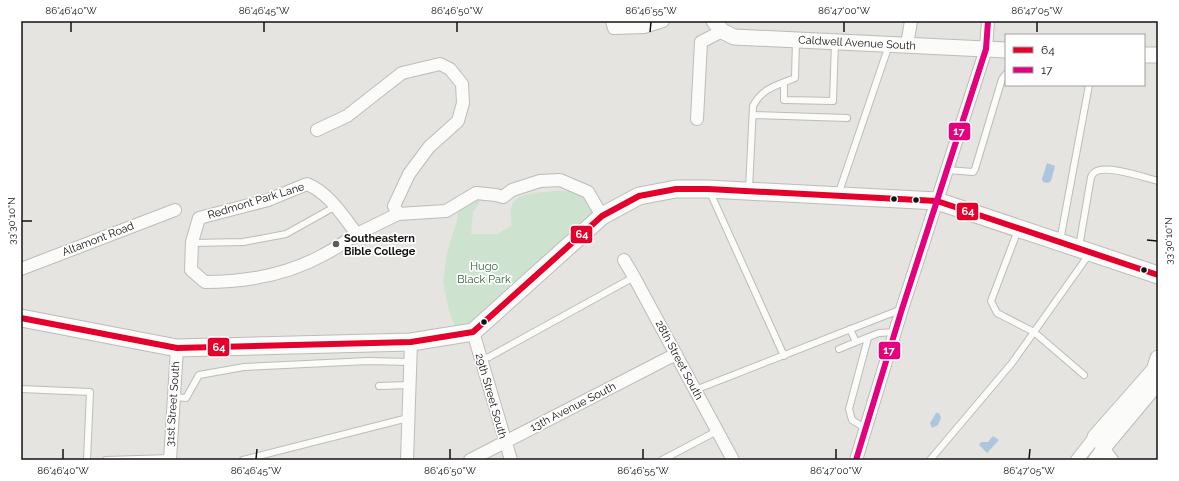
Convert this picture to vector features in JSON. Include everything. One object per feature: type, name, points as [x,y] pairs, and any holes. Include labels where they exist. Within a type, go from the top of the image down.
[{"type":"main road","points":[[21,318],[177,348],[411,342],[473,332],[602,216],[639,196],[676,190],[708,189],[937,201],[1084,252],[1158,275]]},
{"type":"street","points":[[612,21],[614,28],[644,27],[663,21]]},
{"type":"street","points":[[907,45],[911,21]]},
{"type":"street","points":[[856,460],[902,309],[986,49],[988,21]]},
{"type":"street","points":[[697,119],[701,42],[718,26]]},
{"type":"street","name":"Caldwell Avenue South","points":[[718,26],[734,37],[1005,50]]},
{"type":"street","points":[[1145,55],[1158,55]]},
{"type":"street","points":[[317,130],[347,116],[402,73],[440,64],[450,69],[462,84],[463,103],[458,121],[429,148],[409,174],[396,210],[446,211],[476,193],[502,197],[512,190],[540,181],[560,180],[588,192],[602,216]]},
{"type":"street","name":"Redmont Park Lane","points":[[357,234],[336,206],[319,189],[306,184],[268,200],[199,218],[192,243],[191,270],[205,282],[234,282],[277,273],[322,256],[396,210]]},
{"type":"street","name":"Altamont Road","points":[[21,269],[175,210]]},
{"type":"street","name":"28th Street South","points":[[624,260],[733,460]]},
{"type":"street","name":"29th Street South","points":[[473,332],[511,460]]},
{"type":"street","points":[[407,460],[411,342]]},
{"type":"street","name":"31st Street South","points":[[170,459],[177,348]]},
{"type":"street","name":"13th Avenue South","points":[[470,460],[676,354]]},
{"type":"street","points":[[1077,460],[1103,448],[1154,370],[1158,358]]},
{"type":"street","points":[[1094,460],[1158,382]]},
{"type":"lane","points":[[749,191],[753,106],[758,97],[766,90],[795,78],[796,40]]},
{"type":"lane","points":[[784,83],[784,100],[833,101],[835,42]]},
{"type":"lane","points":[[838,195],[889,44]]},
{"type":"lane","points":[[947,170],[973,172],[975,169],[1002,79],[1005,75]]},
{"type":"lane","points":[[1060,243],[1089,86]]},
{"type":"lane","points":[[753,115],[847,118]]},
{"type":"lane","points":[[930,460],[1012,363],[1034,332],[1084,252],[1091,177],[1095,172],[1104,169],[1147,177],[1158,181]]},
{"type":"lane","points":[[708,189],[713,204],[784,356]]},
{"type":"lane","points":[[192,243],[243,242],[286,234],[336,206]]},
{"type":"lane","points":[[1018,229],[991,301],[997,314],[1034,332],[1084,375]]},
{"type":"lane","points":[[481,360],[634,277]]},
{"type":"lane","points":[[695,390],[902,309]]},
{"type":"lane","points":[[850,329],[856,342]]},
{"type":"lane","points":[[839,349],[879,333],[895,332]]},
{"type":"lane","points":[[866,429],[852,420],[849,409],[868,338]]},
{"type":"lane","points":[[174,397],[186,398],[199,375],[244,367],[368,361],[410,362]]},
{"type":"lane","points":[[379,386],[410,386]]},
{"type":"lane","points":[[21,389],[90,392],[87,460]]},
{"type":"lane","points":[[243,460],[408,418]]},
{"type":"lane","points":[[662,460],[717,431]]},
{"type":"lane","points":[[106,460],[170,459]]},
{"type":"green space","name":"Hugo Black Park","points":[[556,191],[572,191],[586,195],[597,217],[500,306],[468,323],[455,327],[449,311],[443,282],[447,252],[457,221],[458,208],[480,199],[479,204],[473,212],[471,234],[497,234],[511,226],[511,210],[515,200],[525,195]]},
{"type":"water","points":[[1047,163],[1055,166],[1051,181],[1048,183],[1043,182],[1042,179]]},
{"type":"water","points":[[936,413],[939,413],[941,418],[938,425],[932,428],[930,423]]},
{"type":"water","points":[[993,436],[999,440],[987,453],[979,445],[981,442],[988,442]]},
{"type":"transit line","name":"17","points":[[856,460],[902,309],[986,49],[988,21]]},
{"type":"transit line","name":"64","points":[[21,318],[177,348],[411,342],[473,332],[602,216],[639,196],[676,189],[708,189],[937,201],[1158,275]]},
{"type":"place","name":"Southeastern Bible College","points":[[336,244]]}]
